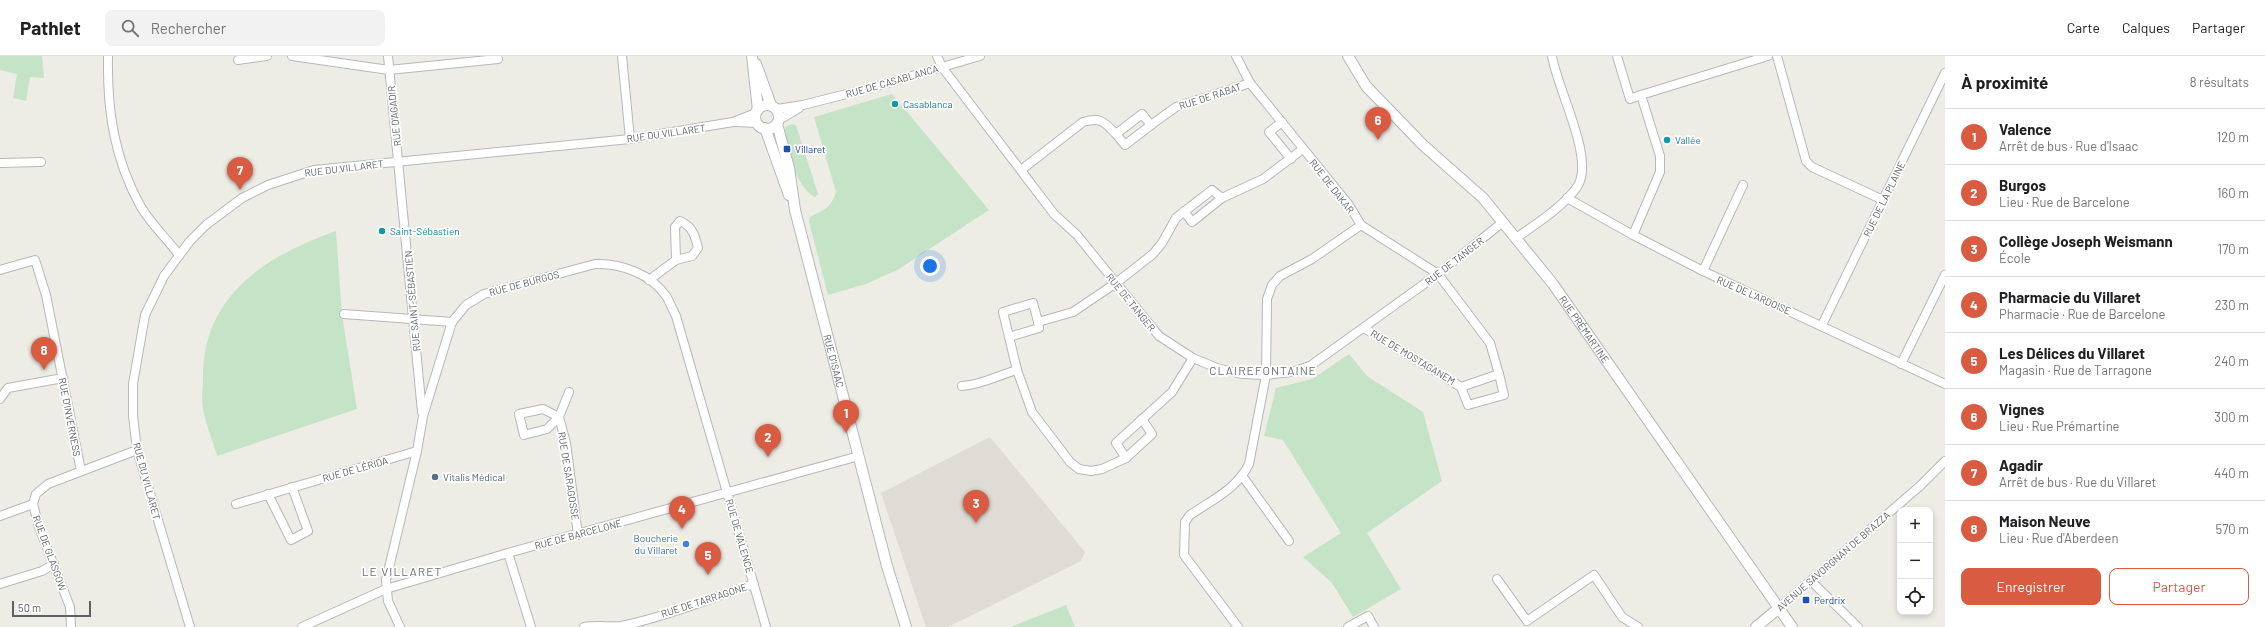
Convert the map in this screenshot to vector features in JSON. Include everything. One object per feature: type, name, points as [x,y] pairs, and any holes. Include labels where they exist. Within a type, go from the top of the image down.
[{"type":"street","points":[[108,56],[107,89],[115,144],[128,181],[142,208],[179,255]]},
{"type":"street","points":[[238,60],[267,56]]},
{"type":"street","points":[[292,56],[389,70],[498,59]]},
{"type":"street","name":"RUE D'AGADIR","points":[[388,56],[399,162]]},
{"type":"street","points":[[622,56],[630,138]]},
{"type":"street","name":"RUE D'ISAAC","points":[[753,56],[774,107],[789,168],[795,210],[887,566],[906,627]]},
{"type":"street","name":"RUE D'ISAAC","points":[[753,56],[759,118],[795,210]]},
{"type":"street","name":"RUE DE TANGER","points":[[937,56],[942,67],[1054,214],[1077,235],[1159,336],[1193,358],[1217,368],[1242,374],[1266,375],[1291,372],[1310,366],[1438,274],[1503,222]]},
{"type":"street","name":"RUE DE CASABLANCA","points":[[774,107],[803,105],[874,87],[980,56]]},
{"type":"street","name":"RUE DE DAKAR","points":[[1236,56],[1250,83],[1349,205],[1361,225]]},
{"type":"street","name":"RUE PRÉMARTINE","points":[[1348,56],[1366,86],[1423,145],[1483,198],[1516,238],[1571,309],[1792,627]]},
{"type":"street","points":[[1516,238],[1567,198],[1578,187],[1584,163],[1552,56]]},
{"type":"street","points":[[1617,56],[1630,99],[1768,56]]},
{"type":"street","points":[[1777,56],[1806,161],[1812,167],[1883,200]]},
{"type":"street","name":"RUE DE LA PLAINE","points":[[1822,325],[1945,73]]},
{"type":"street","name":"RUE DE RABAT","points":[[1021,170],[1082,122],[1093,119],[1102,120],[1125,145],[1176,107],[1250,83]]},
{"type":"street","points":[[1633,235],[1660,172],[1660,156],[1641,95]]},
{"type":"street","points":[[774,107],[765,105],[759,118],[771,128],[778,122]]},
{"type":"street","name":"RUE DE CASABLANCA","points":[[778,122],[803,105]]},
{"type":"street","points":[[1116,134],[1142,114],[1151,125]]},
{"type":"street","name":"RUE DU VILLARET","points":[[190,627],[137,450],[132,416],[133,384],[139,342],[145,315],[153,296],[179,255],[206,225],[222,211],[242,198],[268,185],[314,170],[630,138],[759,118]]},
{"type":"street","points":[[1282,122],[1269,132],[1291,159]]},
{"type":"street","name":"RUE DE DAKAR","points":[[1184,211],[1192,222],[1222,198],[1263,179],[1303,149]]},
{"type":"street","points":[[0,163],[41,162]]},
{"type":"street","name":"RUE SAINT-SÉBASTIEN","points":[[399,162],[423,416]]},
{"type":"street","points":[[1703,271],[1743,185]]},
{"type":"street","points":[[1038,322],[1073,312],[1116,283],[1153,254],[1162,243],[1176,218],[1212,190],[1222,198]]},
{"type":"street","name":"RUE DE L'ARDOISE","points":[[1567,198],[1633,235],[1703,271],[1822,325],[1945,384]]},
{"type":"street","points":[[649,280],[676,260],[692,256],[698,248],[695,234],[687,224],[680,221],[675,227],[676,260]]},
{"type":"street","points":[[1238,627],[1189,564],[1184,555],[1183,546],[1185,522],[1190,515],[1232,488],[1243,478],[1249,464],[1258,426],[1266,375],[1267,299],[1272,285],[1280,276],[1312,259],[1361,225]]},
{"type":"street","name":"RUE DE MOSTAGANEM","points":[[1361,225],[1438,274],[1490,344],[1504,395],[1468,404],[1461,386],[1364,328]]},
{"type":"street","name":"RUE D'INVERNESS","points":[[0,270],[35,260],[46,294],[81,471]]},
{"type":"street","name":"RUE DE BURGOS","points":[[386,589],[386,580],[417,451],[423,416],[452,322],[466,305],[484,294],[596,264],[612,263],[627,267],[649,280],[666,295],[676,316],[728,491]]},
{"type":"street","points":[[1901,364],[1945,275]]},
{"type":"street","points":[[1009,337],[1039,328],[1034,303],[1003,312],[1009,337],[1017,370],[1032,412],[1070,462],[1079,469],[1091,471],[1102,469],[1126,458],[1152,434],[1142,419]]},
{"type":"street","points":[[344,314],[452,322]]},
{"type":"street","points":[[1126,458],[1116,442],[1172,392],[1193,358]]},
{"type":"street","points":[[962,386],[983,382],[997,375],[1017,370]]},
{"type":"street","name":"RUE DE MOSTAGANEM","points":[[1461,386],[1499,374]]},
{"type":"street","points":[[0,399],[8,388],[63,378]]},
{"type":"street","name":"RUE DE SARAGOSSE","points":[[569,392],[559,417],[547,429],[524,435],[518,414],[543,409],[559,417],[566,444],[578,535]]},
{"type":"street","name":"RUE DE GLASGOW","points":[[71,627],[70,607],[39,527],[33,504],[36,494],[48,484],[137,450]]},
{"type":"street","name":"RUE DE LÉRIDA","points":[[236,504],[417,451]]},
{"type":"street","name":"RUE DE BARCELONE","points":[[302,627],[386,589],[728,491],[859,456]]},
{"type":"street","name":"AVENUE SAVORGNAN DE BRAZZA","points":[[1756,627],[1920,486],[1945,461]]},
{"type":"street","points":[[1243,478],[1289,541]]},
{"type":"street","points":[[268,494],[291,540],[308,531],[292,487]]},
{"type":"street","name":"RUE DE VALENCE","points":[[728,491],[766,627]]},
{"type":"street","points":[[0,516],[33,504]]},
{"type":"street","points":[[508,553],[531,627]]},
{"type":"street","points":[[0,584],[42,571],[54,564]]},
{"type":"street","points":[[1497,579],[1527,621],[1594,576],[1622,617],[1638,627]]},
{"type":"street","points":[[1811,581],[1858,627]]},
{"type":"street","name":"RUE DE TARRAGONE","points":[[584,627],[598,625],[619,626],[642,624],[754,584]]},
{"type":"street","points":[[386,589],[388,601],[400,627]]},
{"type":"street","points":[[1348,627],[1368,616],[1374,627]]},
{"type":"shaded area","points":[[990,437],[1085,552],[1081,561],[948,627],[926,627],[881,493]]},
{"type":"green space","points":[[0,56],[42,56],[44,78],[30,77],[26,101],[13,98],[17,74],[0,70]]},
{"type":"green space","points":[[892,94],[989,210],[899,269],[866,284],[828,295],[809,222],[810,217],[823,210],[832,202],[836,192],[814,117]]},
{"type":"green space","points":[[793,124],[796,125],[818,194],[815,197],[802,185],[788,154],[785,133],[786,126]]},
{"type":"green space","points":[[336,231],[342,315],[357,409],[217,456],[206,421],[202,402],[206,350],[213,324],[226,302],[242,283],[262,267],[285,253]]},
{"type":"green space","points":[[1349,354],[1367,376],[1423,412],[1442,481],[1367,533],[1401,589],[1353,617],[1332,583],[1303,557],[1341,533],[1283,440],[1264,436],[1276,388],[1312,379]]},
{"type":"green space","points":[[1066,605],[1075,627],[1013,627],[1013,626]]},
{"type":"place","name":"Casablanca","points":[[895,104]]},
{"type":"place","name":"Vignes","points":[[1378,140]]},
{"type":"place","name":"Vallée","points":[[1667,140]]},
{"type":"place","name":"Villaret","points":[[787,149]]},
{"type":"place","name":"Agadir","points":[[240,190]]},
{"type":"place","name":"Saint-Sébastien","points":[[382,231]]},
{"type":"place","name":"Maison Neuve","points":[[44,370]]},
{"type":"place","name":"Valence","points":[[846,433]]},
{"type":"place","name":"Burgos","points":[[768,457]]},
{"type":"place","name":"Vitalis Médical","points":[[435,477]]},
{"type":"place","name":"Collège Joseph Weismann","points":[[976,523]]},
{"type":"place","name":"Pharmacie du Villaret","points":[[682,529]]},
{"type":"place","name":"Boucherie du Villaret","points":[[686,544]]},
{"type":"place","name":"Les Délices du Villaret","points":[[708,575]]},
{"type":"place","name":"Perdrix","points":[[1806,600]]},
{"type":"district","name":"CLAIREFONTAINE","points":[[1263,370]]},
{"type":"district","name":"LE VILLARET","points":[[402,571]]}]
